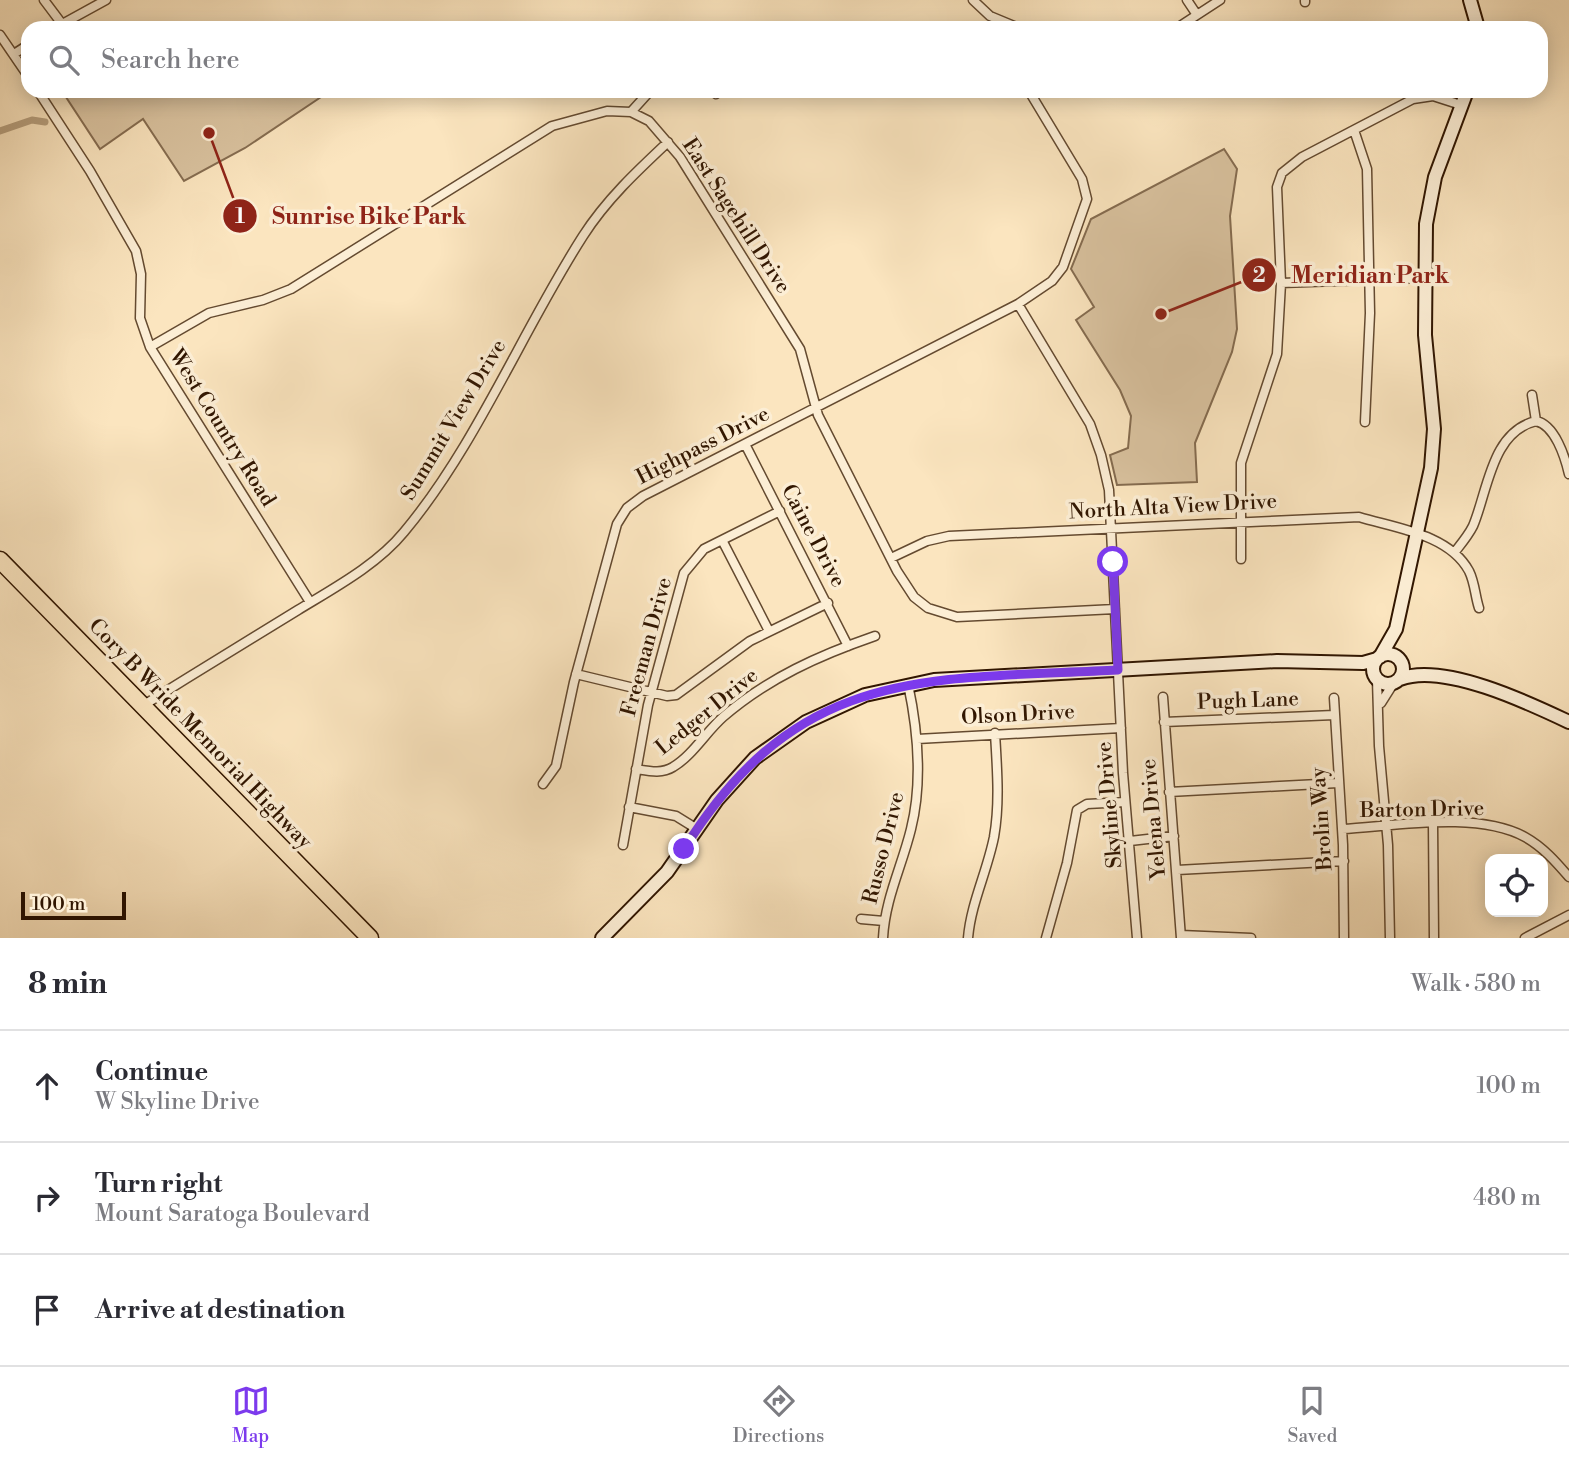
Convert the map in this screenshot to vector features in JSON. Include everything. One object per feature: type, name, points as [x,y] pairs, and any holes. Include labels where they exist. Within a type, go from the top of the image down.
[{"type":"highway","name":"Cory B Wride Memorial Highway","points":[[0,560],[370,938]]},
{"type":"street","points":[[44,0],[55,21]]},
{"type":"street","points":[[67,21],[106,0]]},
{"type":"street","points":[[973,0],[990,16],[1002,21]]},
{"type":"street","points":[[1188,0],[1197,15]]},
{"type":"street","points":[[1188,21],[1220,0]]},
{"type":"street","points":[[1470,0],[1476,21]]},
{"type":"street","points":[[0,36],[21,65]]},
{"type":"street","points":[[14,54],[21,50]]},
{"type":"street","name":"West Country Road","points":[[42,98],[119,218],[139,262],[140,318],[150,347],[310,602]]},
{"type":"street","points":[[150,347],[209,313],[263,300],[291,289],[552,126],[607,111],[631,112],[644,98]]},
{"type":"street","name":"Highpass Drive","points":[[543,784],[556,766],[576,674],[623,513],[637,499],[1018,304],[1052,281],[1063,267],[1087,199],[1082,179],[1033,98]]},
{"type":"street","points":[[1241,559],[1241,463],[1278,355],[1280,283],[1277,187],[1282,173],[1302,157],[1420,98]]},
{"type":"street","points":[[1439,98],[1461,105]]},
{"type":"street","points":[[1390,938],[1387,827],[1374,666],[1396,629],[1434,441],[1424,240],[1431,192],[1464,98]]},
{"type":"street","name":"East Sagehill Drive","points":[[631,112],[649,121],[668,142],[800,349],[815,407],[891,558],[914,597],[928,608],[947,616],[1115,609]]},
{"type":"street","points":[[1353,130],[1367,169],[1369,278],[1365,422]]},
{"type":"street","name":"Summit View Drive","points":[[144,705],[310,602],[382,552],[402,534],[431,497],[584,235],[622,185],[668,142]]},
{"type":"street","points":[[1280,283],[1424,278]]},
{"type":"street","name":"Skyline Drive","points":[[1018,304],[1090,424],[1109,490],[1125,802],[1137,938]]},
{"type":"street","points":[[1532,395],[1536,421]]},
{"type":"street","points":[[1536,421],[1545,424],[1554,437],[1569,474]]},
{"type":"street","points":[[1479,608],[1471,576],[1454,553],[1474,522],[1496,458],[1517,433],[1536,421]]},
{"type":"street","name":"Caine Drive","points":[[745,444],[848,646]]},
{"type":"street","name":"Freeman Drive","points":[[623,845],[651,692],[684,573],[699,553],[780,511]]},
{"type":"street","name":"North Alta View Drive","points":[[891,558],[927,541],[949,536],[1359,517],[1416,534],[1454,553]]},
{"type":"street","points":[[722,540],[769,631]]},
{"type":"street","points":[[576,674],[667,696],[680,694],[722,659],[769,631],[828,603]]},
{"type":"street","points":[[1379,709],[1396,681],[1400,661],[1396,629]]},
{"type":"street","name":"Ledger Drive","points":[[636,769],[659,772],[673,767],[743,701],[790,671],[875,636]]},
{"type":"street","points":[[602,938],[667,872],[734,779],[779,739],[834,708],[907,683],[1285,660],[1347,664],[1391,655],[1429,676],[1502,694],[1569,722]]},
{"type":"street","points":[[1347,664],[1376,678],[1396,681],[1429,676]]},
{"type":"street","name":"Russo Drive","points":[[883,938],[884,921],[914,813],[918,784],[917,739],[907,683]]},
{"type":"street","name":"Yelena Drive","points":[[1163,697],[1181,937]]},
{"type":"street","name":"Brolin Way","points":[[1334,698],[1344,861],[1344,938]]},
{"type":"street","name":"Pugh Lane","points":[[1164,722],[1334,715]]},
{"type":"street","name":"Olson Drive","points":[[917,739],[1121,728]]},
{"type":"street","points":[[968,938],[972,909],[988,861],[996,821],[995,733]]},
{"type":"street","points":[[1170,792],[1338,783]]},
{"type":"street","points":[[1046,938],[1067,863],[1077,810],[1087,804],[1125,802]]},
{"type":"street","points":[[629,807],[676,816],[697,829]]},
{"type":"street","name":"Barton Drive","points":[[1342,829],[1479,823],[1508,830],[1543,849],[1569,877]]},
{"type":"street","points":[[1433,824],[1434,938]]},
{"type":"street","points":[[1130,841],[1174,836]]},
{"type":"street","points":[[1177,870],[1344,861]]},
{"type":"street","points":[[1525,938],[1569,915]]},
{"type":"street","points":[[860,919],[884,921]]},
{"type":"street","points":[[1181,937],[1251,938]]},
{"type":"shaded area","points":[[67,98],[320,98],[245,148],[184,181],[143,119],[100,149]]},
{"type":"shaded area","points":[[1224,149],[1237,169],[1230,216],[1237,329],[1232,352],[1195,443],[1197,482],[1117,485],[1110,455],[1128,448],[1131,416],[1120,390],[1076,320],[1094,307],[1071,269],[1091,219]]},
{"type":"waterway","points":[[0,131],[32,120],[45,122]]},
{"type":"place","name":"Sunrise Bike Park","points":[[209,133]]},
{"type":"place","name":"Meridian Park","points":[[1161,314]]},
{"type":"route","points":[[684,849],[725,790],[755,758],[806,722],[849,701],[907,683],[1118,670],[1113,562]]}]
